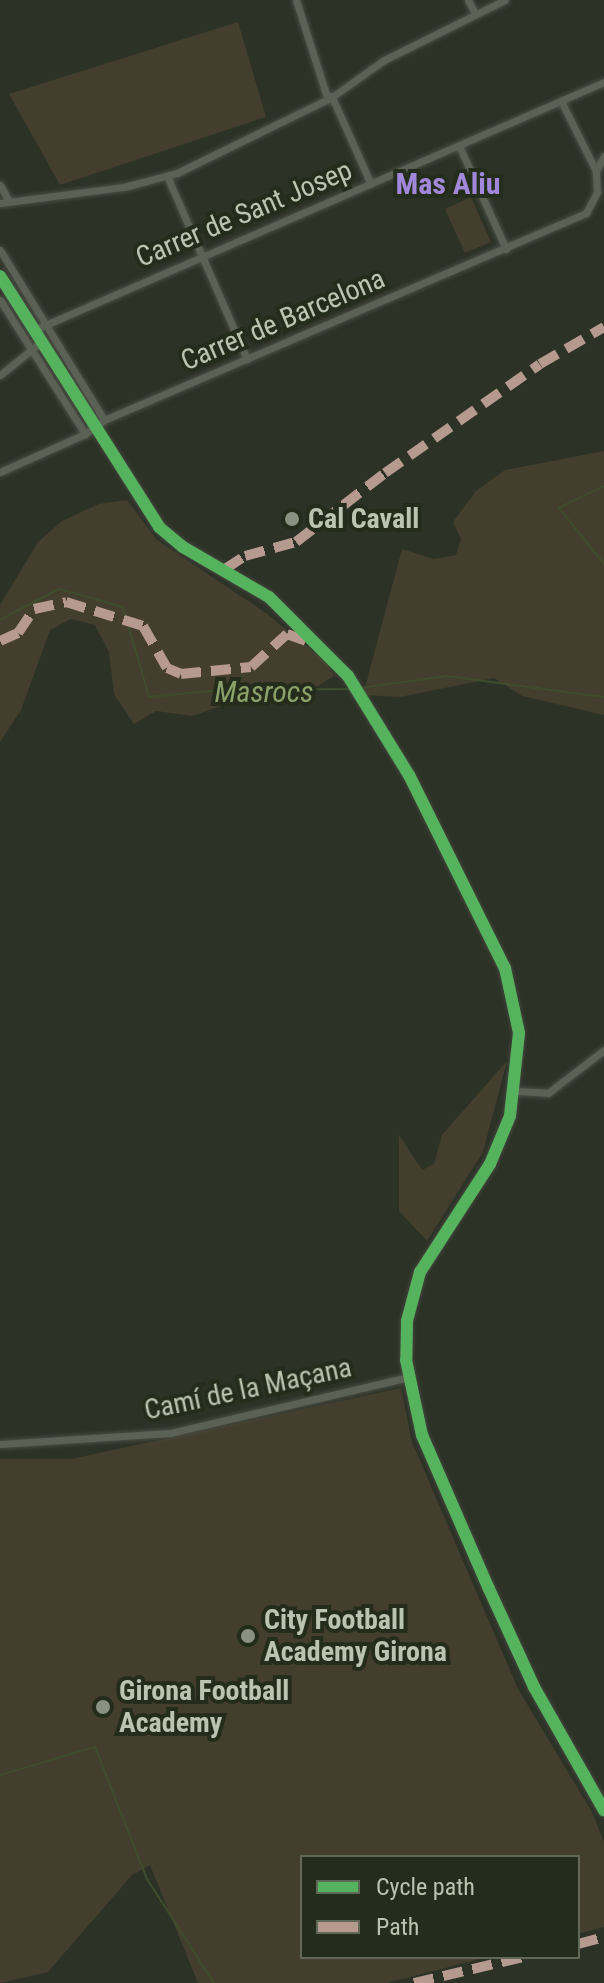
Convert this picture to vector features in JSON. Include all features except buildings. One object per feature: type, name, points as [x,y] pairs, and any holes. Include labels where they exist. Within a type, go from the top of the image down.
[{"type":"street","points":[[296,0],[326,94],[332,97],[371,184]]},
{"type":"street","points":[[468,0],[475,13]]},
{"type":"street","points":[[0,203],[124,187],[167,176],[332,97],[384,60],[505,0]]},
{"type":"street","name":"Carrer de Sant Josep","points":[[39,327],[202,255],[460,148],[604,82]]},
{"type":"street","points":[[561,101],[596,171],[600,186]]},
{"type":"street","points":[[460,148],[506,249]]},
{"type":"street","points":[[596,171],[604,156]]},
{"type":"street","points":[[167,176],[247,359]]},
{"type":"street","points":[[0,185],[9,201]]},
{"type":"street","name":"Carrer de Barcelona","points":[[0,472],[90,430],[104,420],[586,213],[600,186]]},
{"type":"street","points":[[0,250],[39,327],[41,342],[90,430]]},
{"type":"street","points":[[0,276],[104,420]]},
{"type":"street","points":[[0,300],[31,350],[159,527],[183,547],[269,597],[336,659],[409,775],[505,968],[519,1033],[515,1091],[490,1164],[420,1272],[407,1321],[408,1377],[422,1435],[489,1589],[534,1687],[604,1810]]},
{"type":"street","points":[[0,375],[41,342]]},
{"type":"street","points":[[515,1091],[548,1093],[604,1050]]},
{"type":"street","name":"Camí de la Maçana","points":[[0,1444],[170,1433],[408,1377]]},
{"type":"shaded area","points":[[238,22],[266,117],[60,185],[9,94]]},
{"type":"shaded area","points":[[471,197],[491,242],[465,253],[445,209]]},
{"type":"shaded area","points":[[604,451],[604,715],[522,696],[494,678],[400,697],[363,695],[402,549],[434,559],[456,555],[461,539],[453,522],[476,491],[505,470]]},
{"type":"shaded area","points":[[127,500],[157,540],[266,613],[327,663],[334,676],[309,691],[256,693],[193,716],[156,711],[134,724],[114,694],[109,652],[95,625],[71,619],[50,630],[21,710],[0,742],[0,605],[38,542],[62,521],[99,504]]},
{"type":"shaded area","points":[[507,1061],[483,1152],[427,1241],[399,1211],[399,1135],[422,1170],[434,1164],[442,1135]]},
{"type":"shaded area","name":"City Football Academy Girona","points":[[401,1388],[412,1442],[518,1689],[592,1812],[604,1842],[604,1927],[580,1933],[580,1855],[300,1855],[300,1959],[480,1959],[387,1983],[198,1983],[150,1865],[132,1875],[48,1972],[0,1983],[0,1459],[71,1459]]},
{"type":"waterway","name":"Masrocs","points":[[604,486],[559,508],[604,564]]},
{"type":"waterway","name":"Masrocs","points":[[0,620],[59,589],[123,607],[149,697],[221,690],[353,689]]},
{"type":"waterway","name":"Masrocs","points":[[360,688],[447,676],[604,697]]},
{"type":"waterway","points":[[0,1775],[95,1747],[147,1879],[214,1983]]},
{"type":"marked path","points":[[225,569],[245,556],[296,542],[385,473],[540,364],[604,327]]},
{"type":"marked path","points":[[0,641],[18,633],[34,609],[66,602],[143,626],[167,668],[181,674],[251,667],[287,634],[306,641]]},
{"type":"marked path","points":[[580,1943],[604,1937]]},
{"type":"marked path","points":[[414,1983],[515,1959]]},
{"type":"cycle path","points":[[0,276],[159,527],[183,547],[269,597],[348,676],[409,775],[505,968],[519,1033],[510,1116],[490,1164],[420,1272],[407,1321],[406,1360],[422,1435],[489,1589],[534,1687],[604,1810]]},
{"type":"place","name":"Cal Cavall","points":[[292,519]]},
{"type":"place","name":"City Football Academy Girona","points":[[248,1636]]},
{"type":"place","name":"Girona Football Academy","points":[[103,1707]]},
{"type":"district","name":"Mas Aliu","points":[[448,184]]}]
